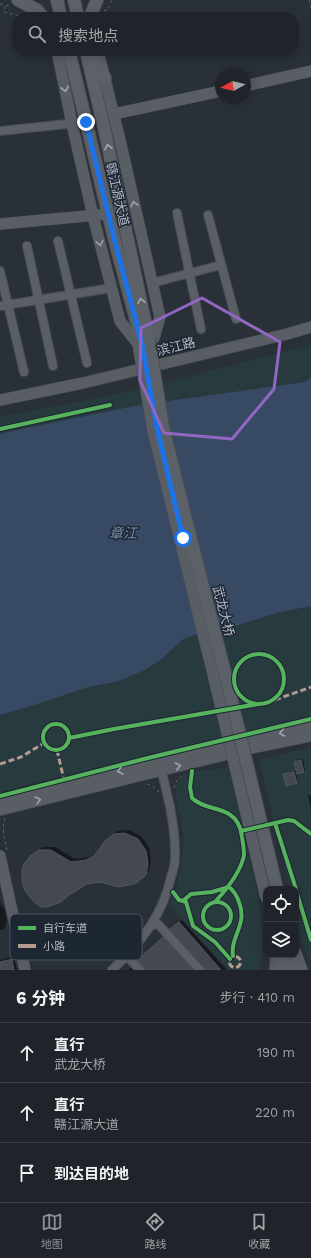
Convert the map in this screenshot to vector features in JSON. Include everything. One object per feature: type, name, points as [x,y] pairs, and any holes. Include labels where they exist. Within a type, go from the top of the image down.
[{"type":"main road","points":[[18,0],[39,12]]},
{"type":"main road","points":[[58,0],[61,12]]},
{"type":"main road","points":[[74,0],[77,12]]},
{"type":"main road","name":"赣江源大道","points":[[70,56],[108,214],[145,341]]},
{"type":"main road","name":"赣江源大道","points":[[91,56],[145,341]]},
{"type":"main road","points":[[92,56],[105,78]]},
{"type":"main road","name":"武龙大桥","points":[[145,341],[157,428],[268,886]]},
{"type":"main road","name":"武龙大桥","points":[[145,341],[190,535],[276,886]]},
{"type":"main road","points":[[281,958],[283,970]]},
{"type":"main road","points":[[292,958],[294,970]]},
{"type":"street","points":[[58,56],[93,216],[120,321],[145,341],[168,425],[280,886]]},
{"type":"street","points":[[251,85],[311,71]]},
{"type":"street","points":[[105,78],[160,317],[145,341],[153,431],[213,674],[263,896]]},
{"type":"street","points":[[114,114],[215,92]]},
{"type":"street","points":[[0,131],[86,122]]},
{"type":"street","points":[[177,213],[201,329]]},
{"type":"street","points":[[0,224],[108,214]]},
{"type":"street","points":[[208,215],[236,319]]},
{"type":"street","points":[[58,241],[87,363]]},
{"type":"street","points":[[27,246],[53,366]]},
{"type":"street","points":[[152,283],[221,265]]},
{"type":"street","points":[[0,271],[4,306],[24,372]]},
{"type":"street","points":[[4,306],[112,288]]},
{"type":"street","name":"滨江路","points":[[0,400],[83,383],[311,327]]},
{"type":"street","name":"滨江路","points":[[0,407],[80,390],[311,334]]},
{"type":"street","points":[[0,801],[255,743],[311,726]]},
{"type":"street","points":[[255,743],[311,736]]},
{"type":"street","points":[[4,812],[160,765]]},
{"type":"street","points":[[142,938],[152,924],[168,891],[175,861],[175,844],[170,806],[160,765]]},
{"type":"street","points":[[4,855],[15,914]]},
{"type":"street","points":[[152,924],[159,924],[200,970]]},
{"type":"street","points":[[276,958],[276,970]]},
{"type":"street","points":[[298,958],[302,970]]},
{"type":"street","points":[[23,960],[25,970]]},
{"type":"street","points":[[112,970],[123,960]]},
{"type":"street","points":[[131,960],[140,970]]},
{"type":"path","points":[[99,4],[107,11],[112,0]]},
{"type":"path","points":[[309,0],[311,9]]},
{"type":"path","points":[[5,5],[4,12],[12,14]]},
{"type":"path","points":[[173,793],[174,785],[177,780],[187,773]]},
{"type":"path","points":[[146,784],[157,789],[160,794]]},
{"type":"path","points":[[4,812],[4,855]]},
{"type":"highlighted area","points":[[202,298],[280,342],[274,389],[232,439],[164,433],[140,380],[141,328]]},
{"type":"green space","points":[[311,344],[311,378],[304,382],[139,405],[0,434],[0,417],[137,390]]},
{"type":"green space","points":[[311,606],[311,716],[0,792],[0,715],[85,688],[119,681],[143,671],[162,659],[182,640],[195,635],[229,628],[277,613]]},
{"type":"green space","points":[[311,747],[311,962],[301,942],[299,932],[299,886],[289,886],[259,760]]},
{"type":"green space","points":[[229,767],[258,896],[262,922],[263,945],[260,970],[228,970],[170,906],[183,858],[182,828],[176,788],[178,782],[185,775],[204,770]]},
{"type":"water","name":"章江","points":[[311,378],[311,606],[277,613],[229,628],[195,635],[182,640],[162,659],[143,671],[119,681],[85,688],[0,715],[0,434],[139,405],[304,382]]},
{"type":"building","points":[[301,760],[304,772],[297,774],[294,762]]},
{"type":"building","points":[[294,772],[297,783],[286,786],[283,774]]},
{"type":"building","points":[[125,833],[138,839],[146,851],[148,864],[146,875],[134,884],[118,887],[100,882],[87,884],[69,895],[61,902],[47,907],[41,907],[34,902],[25,891],[22,880],[24,864],[31,855],[39,850],[51,850],[71,862],[86,860],[94,856],[105,841],[114,834]]},
{"type":"building","points":[[179,922],[221,970],[205,970],[204,966],[170,929]]},
{"type":"building","points":[[163,937],[193,970],[145,970],[144,966],[138,960],[142,960],[142,956]]},
{"type":"building","points":[[12,960],[14,970],[0,970],[0,962]]},
{"type":"marked path","points":[[275,700],[311,687]]},
{"type":"marked path","points":[[0,764],[21,757],[44,743]]},
{"type":"marked path","points":[[57,750],[64,780]]},
{"type":"marked path","points":[[235,956],[239,958],[241,962],[239,966],[235,968],[231,966],[229,962],[231,958],[235,956]]},
{"type":"cycle path","points":[[0,429],[110,405]]},
{"type":"cycle path","points":[[259,654],[268,656],[279,665],[284,679],[282,688],[273,699],[259,704],[250,702],[239,693],[234,679],[236,670],[245,659],[259,654]]},
{"type":"cycle path","points":[[69,738],[258,704]]},
{"type":"cycle path","points":[[0,796],[148,758],[311,719]]},
{"type":"cycle path","points":[[56,724],[65,728],[69,737],[65,746],[56,750],[47,746],[43,737],[47,728],[56,724]]},
{"type":"cycle path","points":[[192,771],[190,787],[192,798],[200,804],[229,814],[240,827],[244,853],[240,868],[224,892],[215,902]]},
{"type":"cycle path","points":[[241,831],[288,820],[294,821],[311,834]]},
{"type":"cycle path","points":[[275,823],[295,886]]},
{"type":"cycle path","points":[[173,892],[179,900],[183,901],[191,894],[212,892],[229,887],[232,890],[239,902],[241,910],[240,924],[234,942],[233,956]]},
{"type":"cycle path","points":[[299,900],[311,940]]},
{"type":"cycle path","points":[[183,901],[186,902],[193,926],[215,942],[230,959]]},
{"type":"cycle path","points":[[217,902],[227,906],[231,916],[227,926],[217,930],[207,926],[203,916],[207,906],[217,902]]},
{"type":"route","points":[[86,122],[114,238],[142,344],[157,428],[183,538]]}]
